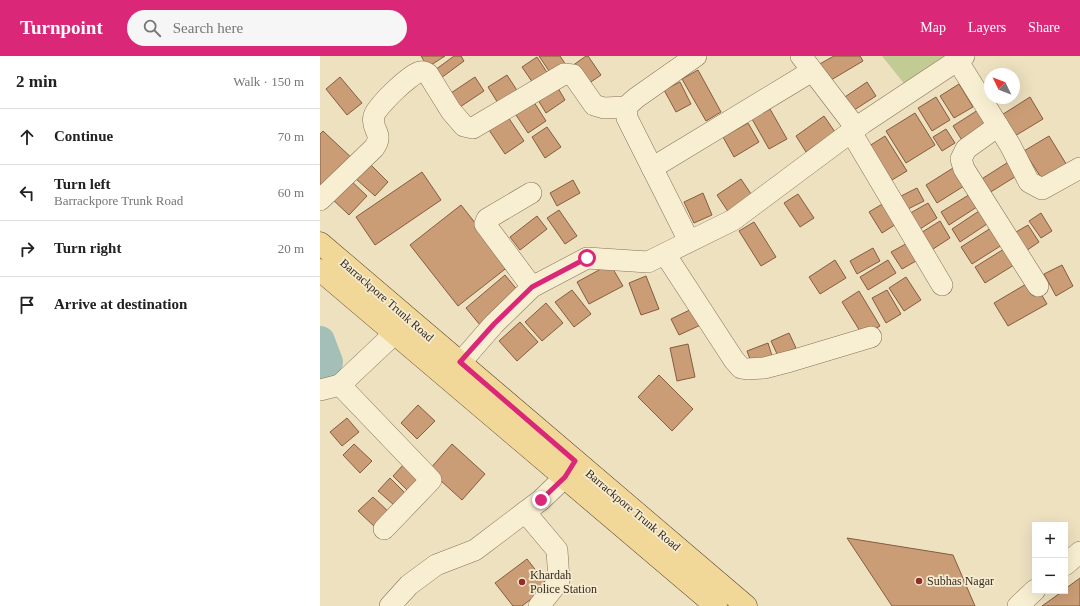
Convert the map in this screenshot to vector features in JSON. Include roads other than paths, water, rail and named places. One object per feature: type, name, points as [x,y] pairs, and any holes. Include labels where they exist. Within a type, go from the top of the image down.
[{"type":"main road","name":"Barrackpore Trunk Road","points":[[320,243],[460,362],[570,469],[716,606]]},
{"type":"main road","name":"Barrackpore Trunk Road","points":[[320,270],[394,334],[746,606]]},
{"type":"street","points":[[320,200],[378,143],[379,137],[373,124],[374,114],[387,98],[401,85],[411,76],[420,72],[424,71],[428,74],[451,111],[464,126],[473,128],[564,74],[573,75],[594,105],[604,108],[626,107],[636,98],[696,56]]},
{"type":"street","points":[[460,362],[494,324],[532,287],[587,258],[648,262],[733,220],[853,130],[960,58],[1029,182],[1042,189],[1080,168]]},
{"type":"street","points":[[652,168],[806,63],[853,130],[942,285]]},
{"type":"street","points":[[626,107],[627,118],[689,242]]},
{"type":"street","points":[[998,126],[966,149],[961,159],[964,169],[1038,286]]},
{"type":"street","points":[[531,193],[487,219],[485,224],[532,287]]},
{"type":"street","points":[[665,254],[734,360],[741,368],[764,368],[871,337]]},
{"type":"street","points":[[320,390],[340,385],[394,334]]},
{"type":"street","points":[[340,385],[431,480],[384,529]]},
{"type":"street","points":[[390,606],[409,585],[436,565],[475,550],[541,500],[570,469]]},
{"type":"street","points":[[525,512],[556,550],[559,581],[539,606]]},
{"type":"street","points":[[1068,562],[1080,552]]},
{"type":"street","points":[[1018,606],[1032,593]]},
{"type":"waterway","points":[[320,341],[328,362],[320,385]]},
{"type":"place","name":"Subhas Nagar","points":[[919,581]]},
{"type":"place","name":"Khardah Police Station","points":[[522,582]]}]
